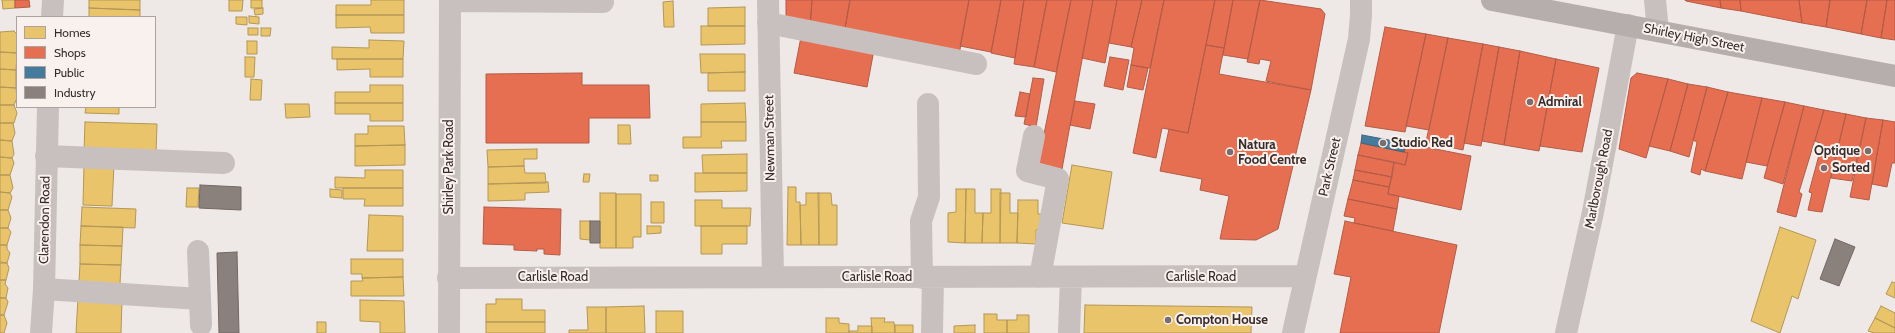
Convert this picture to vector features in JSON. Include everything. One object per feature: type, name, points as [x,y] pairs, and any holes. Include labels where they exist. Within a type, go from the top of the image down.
[{"type":"main road","name":"Shirley High Street","points":[[1492,0],[1895,76]]},
{"type":"street","points":[[52,16],[53,0]]},
{"type":"street","name":"Newman Street","points":[[768,0],[773,277]]},
{"type":"street","name":"Park Street","points":[[1293,333],[1359,39],[1362,15],[1361,0]]},
{"type":"street","points":[[1655,0],[1658,31]]},
{"type":"street","points":[[450,1],[603,2]]},
{"type":"street","name":"Shirley Park Road","points":[[449,333],[450,1]]},
{"type":"street","points":[[768,23],[976,64]]},
{"type":"street","name":"Marlborough Road","points":[[1566,333],[1593,212],[1628,25]]},
{"type":"street","points":[[928,104],[929,197],[921,220],[932,333]]},
{"type":"street","name":"Clarendon Road","points":[[41,333],[44,289],[48,108]]},
{"type":"street","points":[[1034,136],[1026,171],[1058,179],[1040,277]]},
{"type":"street","points":[[46,156],[224,164]]},
{"type":"street","points":[[198,251],[201,325]]},
{"type":"street","name":"Carlisle Road","points":[[448,278],[1305,276]]},
{"type":"street","points":[[1070,333],[1071,277]]},
{"type":"street","points":[[44,289],[200,299]]},
{"type":"building: Homes","points":[[2,0],[15,0],[15,8],[3,9]]},
{"type":"building: Homes","points":[[89,0],[140,0],[140,10],[89,8]]},
{"type":"building: Homes","points":[[229,0],[243,0],[242,11],[229,11]]},
{"type":"building: Homes","points":[[251,0],[262,0],[262,8],[251,8]]},
{"type":"building: Homes","points":[[371,0],[404,0],[404,15],[336,15],[336,5],[371,5]]},
{"type":"building: Homes","points":[[673,1],[674,27],[664,27],[663,2]]},
{"type":"building: Homes","points":[[745,7],[745,26],[708,26],[708,8]]},
{"type":"building: Homes","points":[[89,8],[140,10],[140,16],[89,16]]},
{"type":"building: Homes","points":[[263,8],[263,14],[255,15],[254,9]]},
{"type":"building: Homes","points":[[336,15],[404,15],[404,33],[371,33],[370,27],[336,28]]},
{"type":"building: Homes","points":[[249,16],[259,17],[259,24],[249,23]]},
{"type":"building: Homes","points":[[236,17],[247,17],[247,25],[236,24]]},
{"type":"building: Homes","points":[[701,26],[745,26],[745,44],[701,45]]},
{"type":"building: Homes","points":[[248,28],[258,28],[258,35],[248,35]]},
{"type":"building: Homes","points":[[261,28],[271,28],[270,36],[261,36]]},
{"type":"building: Homes","points":[[14,31],[16,33],[16,53],[0,52],[0,32]]},
{"type":"building: Homes","points":[[369,40],[404,41],[403,59],[332,59],[332,47],[369,48]]},
{"type":"building: Homes","points":[[247,41],[257,41],[257,54],[247,54]]},
{"type":"building: Homes","points":[[0,52],[16,53],[16,70],[0,69]]},
{"type":"building: Homes","points":[[700,54],[745,54],[745,72],[701,73]]},
{"type":"building: Homes","points":[[245,57],[255,57],[254,77],[245,77]]},
{"type":"building: Homes","points":[[337,59],[403,59],[403,77],[370,77],[370,69],[337,70]]},
{"type":"building: Homes","points":[[0,69],[16,70],[16,88],[0,87]]},
{"type":"building: Homes","points":[[745,72],[745,91],[708,91],[708,73]]},
{"type":"building: Homes","points":[[251,79],[262,80],[261,100],[250,100]]},
{"type":"building: Homes","points":[[370,85],[403,85],[403,103],[335,103],[335,92],[370,92]]},
{"type":"building: Homes","points":[[0,87],[16,88],[16,100],[14,105],[0,105]]},
{"type":"building: Homes","points":[[335,103],[403,103],[403,121],[370,121],[370,114],[335,114]]},
{"type":"building: Homes","points":[[745,103],[746,122],[701,122],[701,104]]},
{"type":"building: Homes","points":[[285,104],[309,104],[310,117],[286,118]]},
{"type":"building: Homes","points":[[0,105],[14,105],[17,113],[14,123],[0,123]]},
{"type":"building: Homes","points":[[86,108],[119,108],[119,114],[85,113]]},
{"type":"building: Homes","points":[[85,122],[157,124],[156,154],[84,152]]},
{"type":"building: Homes","points":[[701,122],[746,122],[746,141],[721,141],[722,148],[683,148],[683,137],[701,137]]},
{"type":"building: Homes","points":[[0,123],[13,123],[15,133],[12,141],[0,140]]},
{"type":"building: Homes","points":[[618,125],[630,125],[631,144],[618,144]]},
{"type":"building: Homes","points":[[368,126],[404,126],[405,145],[355,146],[355,134],[368,134]]},
{"type":"building: Homes","points":[[0,140],[12,141],[14,154],[12,158],[0,157]]},
{"type":"building: Homes","points":[[405,145],[405,165],[355,166],[355,146]]},
{"type":"building: Homes","points":[[537,149],[537,159],[524,159],[524,166],[488,167],[487,150]]},
{"type":"building: Homes","points":[[747,154],[747,173],[703,173],[702,155]]},
{"type":"building: Homes","points":[[0,157],[12,158],[14,163],[10,175],[0,175]]},
{"type":"building: Homes","points":[[84,164],[114,165],[112,206],[83,205]]},
{"type":"building: Homes","points":[[1072,165],[1112,172],[1103,229],[1062,223]]},
{"type":"building: Homes","points":[[524,166],[525,173],[545,173],[546,183],[488,184],[488,167]]},
{"type":"building: Homes","points":[[365,170],[403,170],[403,188],[335,188],[335,177],[365,178]]},
{"type":"building: Homes","points":[[695,173],[747,173],[747,191],[695,192]]},
{"type":"building: Homes","points":[[584,174],[590,174],[589,182],[583,182]]},
{"type":"building: Homes","points":[[0,175],[10,175],[13,188],[10,193],[0,192]]},
{"type":"building: Homes","points":[[650,175],[658,175],[658,181],[650,181]]},
{"type":"building: Homes","points":[[548,182],[549,192],[525,193],[525,200],[488,201],[488,184]]},
{"type":"building: Homes","points":[[788,187],[796,187],[796,202],[800,202],[801,245],[787,245]]},
{"type":"building: Homes","points":[[187,188],[199,188],[198,207],[186,207]]},
{"type":"building: Homes","points":[[343,188],[403,188],[403,206],[364,206],[365,199],[343,199]]},
{"type":"building: Homes","points":[[330,189],[342,190],[342,198],[330,197]]},
{"type":"building: Homes","points":[[956,189],[966,189],[965,243],[948,242],[948,213],[956,212]]},
{"type":"building: Homes","points":[[966,189],[975,189],[975,213],[983,213],[982,243],[965,243]]},
{"type":"building: Homes","points":[[991,189],[1001,189],[1000,243],[982,243],[983,213],[991,213]]},
{"type":"building: Homes","points":[[0,192],[10,193],[12,197],[8,210],[0,210]]},
{"type":"building: Homes","points":[[600,193],[616,193],[616,248],[600,248]]},
{"type":"building: Homes","points":[[806,193],[819,193],[819,245],[801,245],[800,205],[806,205]]},
{"type":"building: Homes","points":[[818,193],[831,193],[832,205],[837,205],[837,245],[819,245]]},
{"type":"building: Homes","points":[[1000,193],[1010,193],[1010,213],[1018,213],[1017,243],[1000,243]]},
{"type":"building: Homes","points":[[616,194],[641,194],[641,237],[633,237],[633,248],[616,248]]},
{"type":"building: Homes","points":[[695,200],[722,200],[722,208],[751,208],[750,226],[695,226]]},
{"type":"building: Homes","points":[[1018,200],[1038,200],[1038,214],[1042,214],[1042,230],[1036,230],[1036,244],[1017,243]]},
{"type":"building: Homes","points":[[651,202],[664,202],[664,223],[651,223]]},
{"type":"building: Homes","points":[[82,207],[136,209],[135,228],[81,226]]},
{"type":"building: Homes","points":[[0,210],[8,210],[11,218],[8,228],[0,228]]},
{"type":"building: Homes","points":[[369,215],[403,216],[403,251],[367,251]]},
{"type":"building: Homes","points":[[580,221],[590,221],[590,240],[580,239]]},
{"type":"building: Homes","points":[[81,226],[123,227],[122,246],[80,245]]},
{"type":"building: Homes","points":[[647,226],[661,226],[661,233],[647,234]]},
{"type":"building: Homes","points":[[701,226],[747,226],[747,244],[722,244],[722,254],[701,254]]},
{"type":"building: Homes","points":[[1780,227],[1816,240],[1798,299],[1792,296],[1780,333],[1751,321]]},
{"type":"building: Homes","points":[[0,228],[8,228],[11,232],[7,245],[0,245]]},
{"type":"building: Homes","points":[[0,245],[7,245],[7,249],[10,253],[7,263],[0,262]]},
{"type":"building: Homes","points":[[80,245],[122,246],[121,265],[80,264]]},
{"type":"building: Homes","points":[[351,259],[403,259],[403,277],[362,278],[362,274],[351,274]]},
{"type":"building: Homes","points":[[0,263],[7,263],[9,268],[6,280],[0,280]]},
{"type":"building: Homes","points":[[80,264],[121,265],[120,284],[79,282]]},
{"type":"building: Homes","points":[[403,277],[404,296],[351,296],[351,281],[363,281],[362,278]]},
{"type":"building: Homes","points":[[0,280],[6,280],[5,284],[8,288],[6,298],[0,298]]},
{"type":"building: Homes","points":[[1892,282],[1895,283],[1895,298],[1886,294]]},
{"type":"building: Homes","points":[[0,298],[6,298],[8,302],[4,315],[0,315]]},
{"type":"building: Homes","points":[[78,298],[122,300],[121,333],[76,333]]},
{"type":"building: Homes","points":[[496,299],[522,299],[522,310],[545,310],[545,322],[486,322],[486,304],[496,304]]},
{"type":"building: Homes","points":[[360,300],[404,301],[405,333],[380,333],[380,322],[360,321]]},
{"type":"building: Homes","name":"Compton House","points":[[1085,305],[1252,307],[1251,333],[1084,333]]},
{"type":"building: Homes","points":[[644,306],[645,333],[606,333],[606,307]]},
{"type":"building: Homes","points":[[1881,306],[1895,313],[1895,328],[1875,318]]},
{"type":"building: Homes","points":[[587,307],[606,307],[606,333],[569,333],[569,330],[588,330]]},
{"type":"building: Homes","points":[[656,311],[683,311],[683,333],[656,333]]},
{"type":"building: Homes","points":[[984,314],[997,314],[997,320],[1007,320],[1007,333],[984,333]]},
{"type":"building: Homes","points":[[0,315],[4,315],[7,323],[4,333],[0,333]]},
{"type":"building: Homes","points":[[1017,315],[1029,315],[1029,333],[1007,333],[1007,320],[1017,320]]},
{"type":"building: Homes","points":[[826,318],[839,318],[839,323],[849,324],[849,333],[826,333]]},
{"type":"building: Homes","points":[[871,318],[885,318],[884,322],[894,322],[895,333],[872,333]]},
{"type":"building: Homes","points":[[1875,318],[1895,328],[1895,333],[1874,333],[1868,331]]},
{"type":"building: Homes","points":[[317,322],[326,322],[326,333],[317,333]]},
{"type":"building: Homes","points":[[486,322],[545,322],[545,333],[486,333]]},
{"type":"building: Homes","points":[[895,325],[913,325],[913,333],[895,333]]},
{"type":"building: Homes","points":[[975,325],[975,333],[954,333],[954,326]]},
{"type":"building: Homes","points":[[858,326],[872,326],[872,333],[849,333],[849,331],[858,331]]},
{"type":"building: Shops","points":[[15,0],[29,0],[30,7],[15,8]]},
{"type":"building: Shops","points":[[786,0],[812,0],[810,27],[786,21]]},
{"type":"building: Shops","points":[[812,0],[850,0],[844,34],[810,27]]},
{"type":"building: Shops","points":[[850,0],[969,0],[959,55],[844,34]]},
{"type":"building: Shops","points":[[969,0],[1001,0],[991,52],[960,46]]},
{"type":"building: Shops","points":[[1001,0],[1024,0],[1015,58],[991,53]]},
{"type":"building: Shops","points":[[1024,0],[1047,0],[1034,67],[1014,64]]},
{"type":"building: Shops","points":[[1047,0],[1071,0],[1056,72],[1034,67]]},
{"type":"building: Shops","points":[[1071,0],[1093,0],[1062,169],[1038,164]]},
{"type":"building: Shops","points":[[1093,0],[1117,0],[1105,63],[1082,58]]},
{"type":"building: Shops","points":[[1117,0],[1142,0],[1131,47],[1109,43]]},
{"type":"building: Shops","points":[[1142,0],[1164,0],[1150,68],[1131,65],[1134,48],[1131,47]]},
{"type":"building: Shops","points":[[1164,0],[1215,0],[1188,133],[1162,128],[1156,158],[1133,153]]},
{"type":"building: Shops","points":[[1215,0],[1233,0],[1224,48],[1206,45]]},
{"type":"building: Shops","points":[[1233,0],[1260,0],[1248,59],[1223,55]]},
{"type":"building: Shops","points":[[1260,0],[1321,9],[1325,14],[1311,90],[1266,81],[1271,61],[1260,59],[1259,64],[1247,62]]},
{"type":"building: Shops","points":[[1685,0],[1720,0],[1721,8],[1686,1]]},
{"type":"building: Shops","points":[[1720,0],[1740,0],[1741,11],[1721,8]]},
{"type":"building: Shops","points":[[1740,0],[1799,0],[1802,23],[1741,11]]},
{"type":"building: Shops","points":[[1799,0],[1830,0],[1826,27],[1802,23]]},
{"type":"building: Shops","points":[[1830,0],[1867,0],[1861,34],[1826,27]]},
{"type":"building: Shops","points":[[1867,0],[1887,0],[1881,38],[1861,34]]},
{"type":"building: Shops","points":[[1887,0],[1895,0],[1895,40],[1881,38]]},
{"type":"building: Shops","points":[[1385,27],[1426,34],[1405,132],[1365,126]]},
{"type":"building: Shops","points":[[1426,34],[1448,38],[1429,130],[1406,126]]},
{"type":"building: Shops","points":[[801,37],[874,50],[867,87],[794,73]]},
{"type":"building: Shops","points":[[1448,38],[1483,44],[1463,150],[1426,142]]},
{"type":"building: Shops","points":[[1483,44],[1499,47],[1481,146],[1464,143]]},
{"type":"building: Shops","name":"Natura Food Centre","points":[[1206,45],[1224,48],[1219,74],[1311,90],[1278,229],[1256,240],[1220,239],[1229,196],[1200,190],[1202,179],[1160,171],[1169,129],[1188,133]]},
{"type":"building: Shops","points":[[1499,47],[1520,51],[1504,145],[1482,141]]},
{"type":"building: Shops","name":"Admiral","points":[[1520,51],[1556,59],[1539,151],[1504,145]]},
{"type":"building: Shops","points":[[1110,57],[1129,60],[1123,90],[1104,86]]},
{"type":"building: Shops","points":[[1556,59],[1599,68],[1582,152],[1540,146]]},
{"type":"building: Shops","points":[[1131,65],[1148,68],[1143,90],[1127,87]]},
{"type":"building: Shops","points":[[582,73],[582,85],[649,85],[650,118],[589,118],[589,143],[486,143],[486,74]]},
{"type":"building: Shops","points":[[1637,73],[1668,79],[1646,158],[1619,149],[1631,78]]},
{"type":"building: Shops","points":[[1033,78],[1044,79],[1036,127],[1024,124]]},
{"type":"building: Shops","points":[[1668,79],[1688,84],[1670,151],[1649,146]]},
{"type":"building: Shops","points":[[1688,84],[1707,87],[1689,157],[1670,151]]},
{"type":"building: Shops","points":[[1707,87],[1728,92],[1705,171],[1701,169],[1700,175],[1691,172],[1697,142],[1693,140]]},
{"type":"building: Shops","points":[[1020,92],[1030,94],[1026,117],[1015,116]]},
{"type":"building: Shops","points":[[1728,92],[1762,98],[1742,179],[1705,171]]},
{"type":"building: Shops","points":[[1762,98],[1785,102],[1767,166],[1746,162]]},
{"type":"building: Shops","points":[[1075,101],[1095,104],[1090,129],[1070,125]]},
{"type":"building: Shops","points":[[1785,102],[1804,106],[1783,184],[1764,178]]},
{"type":"building: Shops","points":[[1804,106],[1824,110],[1799,192],[1802,194],[1796,217],[1777,212]]},
{"type":"building: Shops","name":"Sorted","points":[[1824,110],[1846,114],[1822,212],[1808,210],[1812,193],[1809,192],[1822,144],[1815,141]]},
{"type":"building: Shops","points":[[1846,114],[1866,118],[1852,181],[1831,178]]},
{"type":"building: Shops","name":"Optique","points":[[1866,118],[1883,120],[1869,200],[1850,197]]},
{"type":"building: Shops","points":[[1883,120],[1895,122],[1895,163],[1892,163],[1887,187],[1872,184]]},
{"type":"building: Shops","points":[[1361,143],[1408,153],[1405,165],[1358,155]]},
{"type":"building: Shops","points":[[1405,143],[1471,156],[1461,210],[1388,194],[1394,162],[1405,165],[1408,153],[1404,152]]},
{"type":"building: Shops","points":[[1358,155],[1394,162],[1392,177],[1355,170]]},
{"type":"building: Shops","points":[[1355,170],[1392,177],[1389,187],[1353,180]]},
{"type":"building: Shops","points":[[1353,180],[1389,187],[1388,194],[1399,196],[1397,209],[1348,199]]},
{"type":"building: Shops","points":[[1348,199],[1397,209],[1393,231],[1354,223],[1355,218],[1344,216]]},
{"type":"building: Shops","points":[[484,207],[561,209],[560,255],[544,254],[544,249],[537,249],[537,251],[514,250],[514,245],[483,244]]},
{"type":"building: Shops","points":[[1345,221],[1457,245],[1439,333],[1340,333],[1351,277],[1334,274]]},
{"type":"building: Public","name":"Studio Red","points":[[1362,135],[1405,143],[1404,152],[1361,143]]},
{"type":"building: Industry","points":[[200,185],[241,187],[241,210],[199,208]]},
{"type":"building: Industry","points":[[590,221],[600,221],[600,243],[590,243]]},
{"type":"building: Industry","points":[[1835,239],[1855,247],[1839,286],[1820,279]]},
{"type":"building: Industry","points":[[237,252],[239,333],[219,333],[217,253]]},
{"type":"place","name":"Admiral","points":[[1530,102]]},
{"type":"place","name":"Studio Red","points":[[1383,143]]},
{"type":"place","name":"Optique","points":[[1868,151]]},
{"type":"place","name":"Natura Food Centre","points":[[1230,152]]},
{"type":"place","name":"Sorted","points":[[1824,168]]},
{"type":"place","name":"Compton House","points":[[1168,320]]}]
